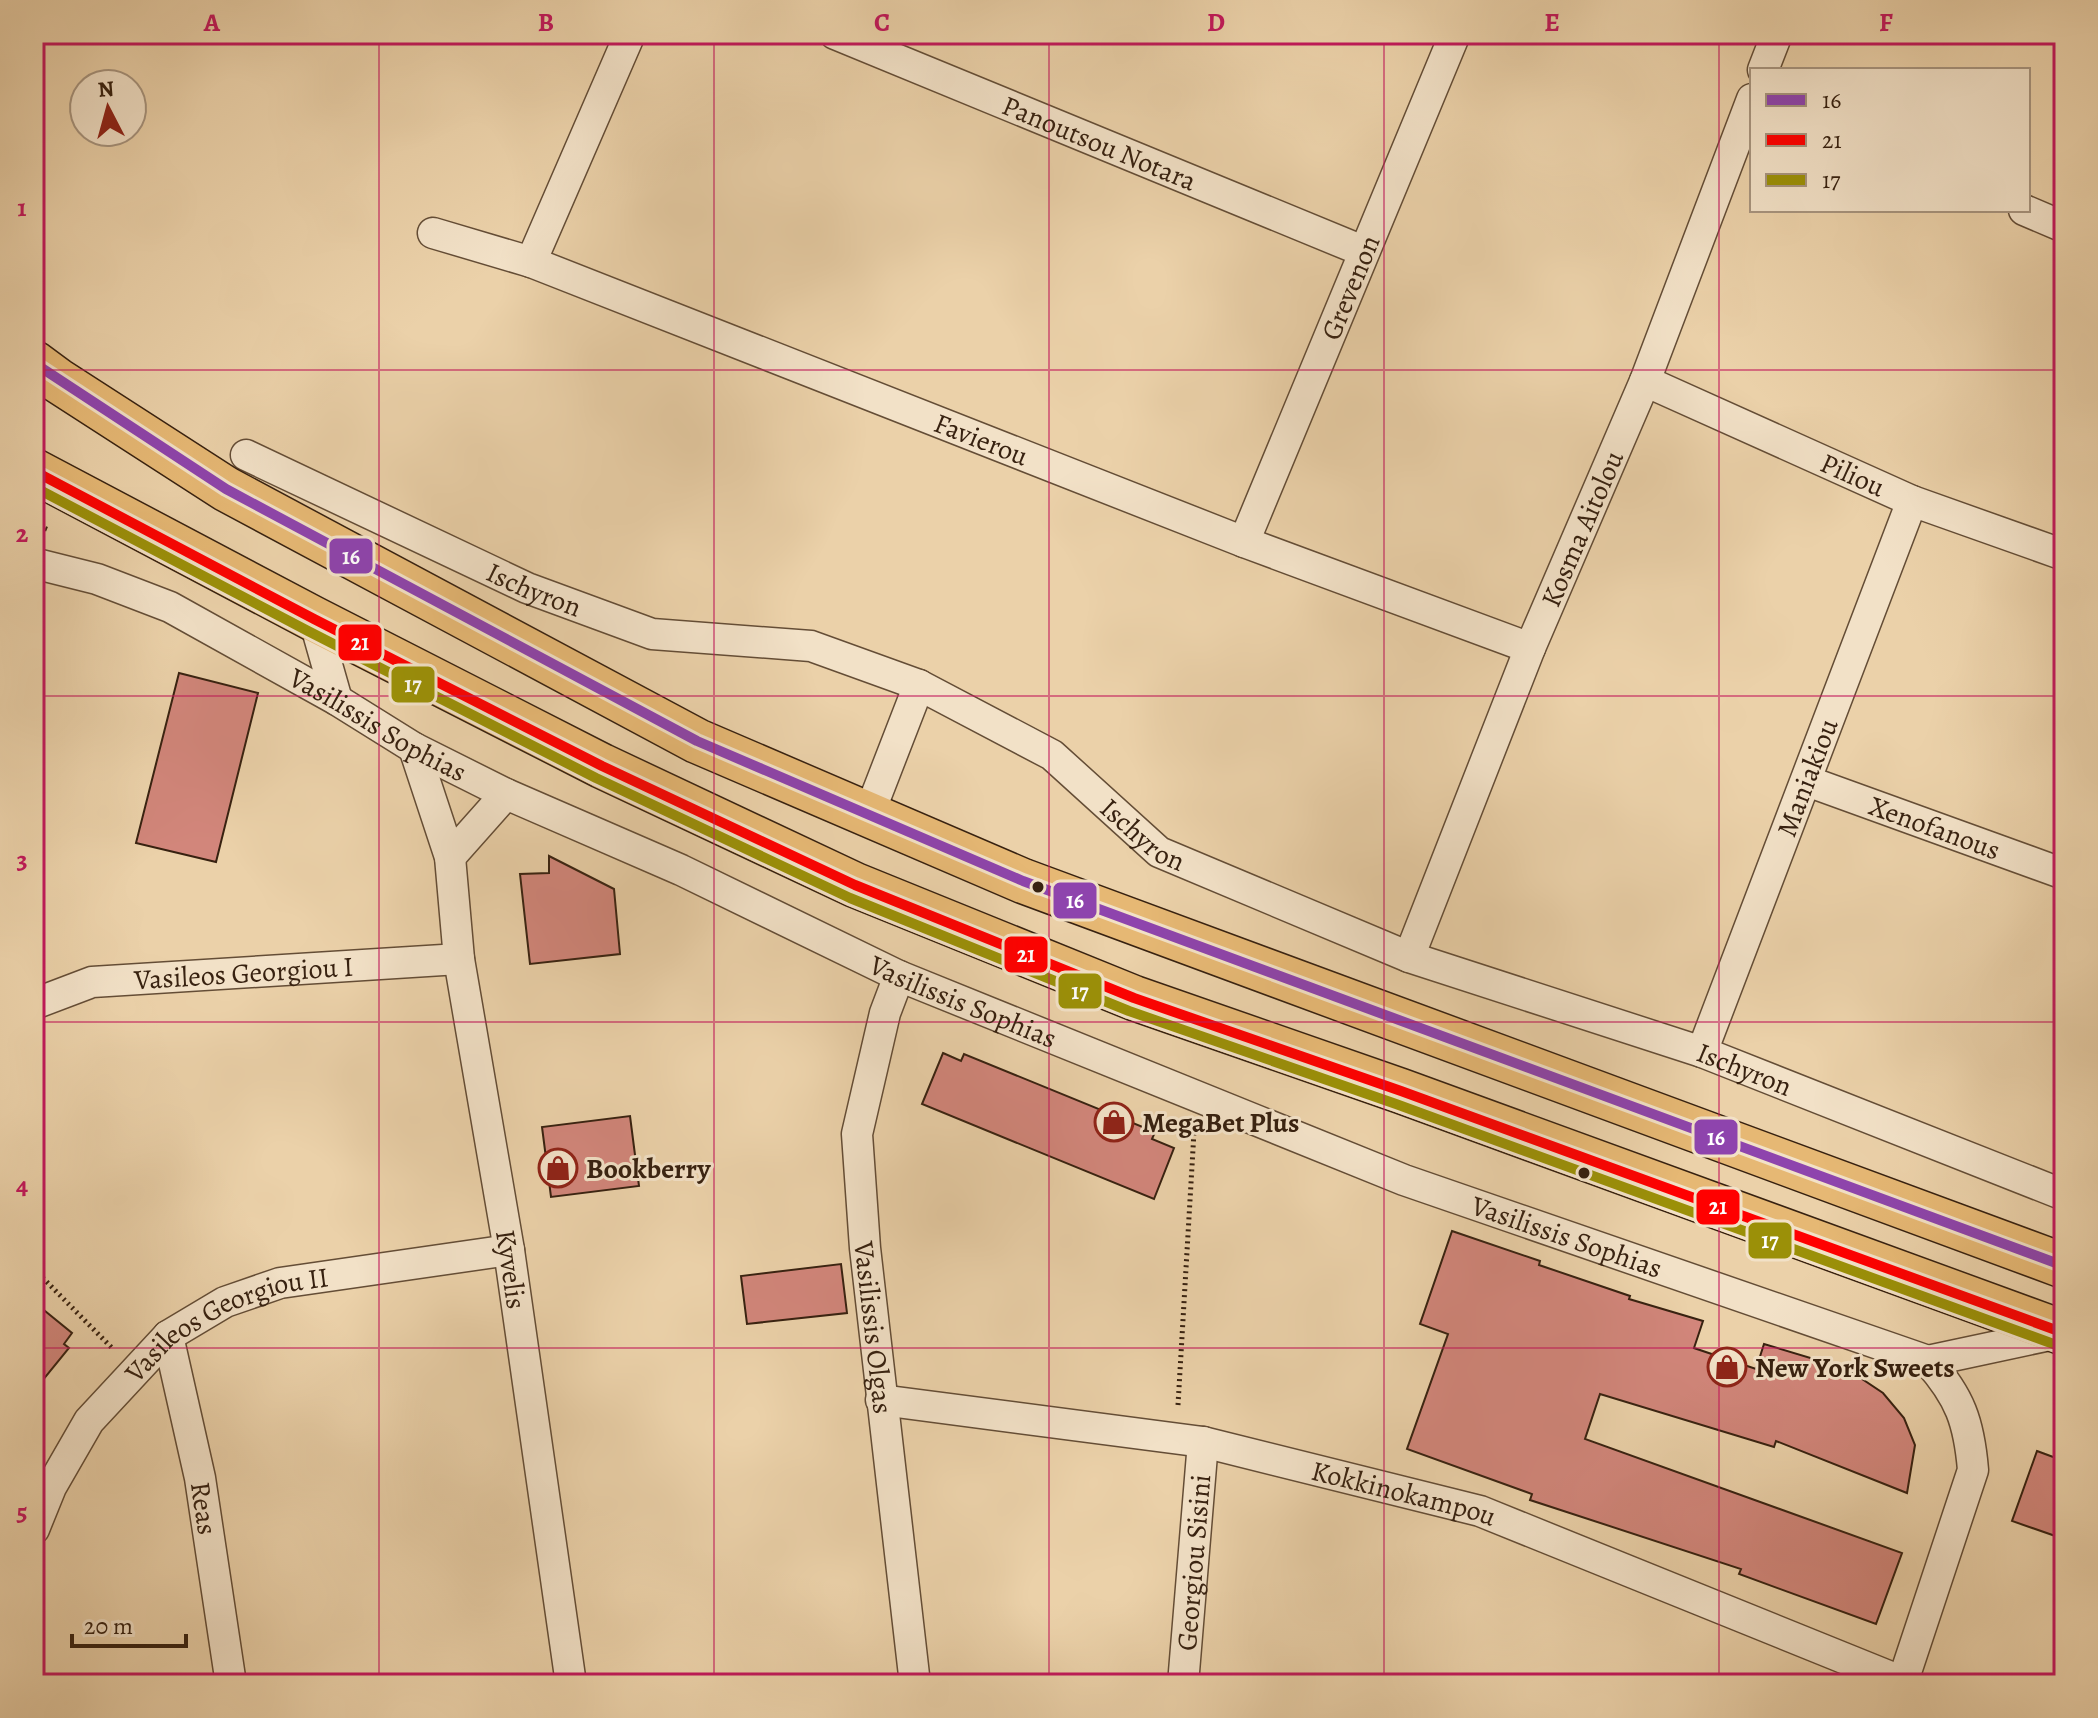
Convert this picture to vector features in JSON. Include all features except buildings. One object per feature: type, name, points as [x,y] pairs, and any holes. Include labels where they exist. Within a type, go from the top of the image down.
[{"type":"main road","points":[[34,363],[226,489],[697,741],[1023,881],[2064,1266]]},
{"type":"main road","points":[[34,471],[602,766],[870,891],[1134,998],[1401,1091],[2063,1332]]},
{"type":"street","points":[[531,262],[630,34]]},
{"type":"street","name":"Panoutsou Notara","points":[[835,34],[1363,251]]},
{"type":"street","name":"Grevenon","points":[[1244,542],[1455,34]]},
{"type":"street","points":[[1764,68],[1777,34]]},
{"type":"street","name":"Kosma Aitolou","points":[[1409,957],[1530,648],[1645,381],[1750,104]]},
{"type":"street","points":[[2029,212],[2064,227]]},
{"type":"street","name":"Favierou","points":[[433,233],[531,262],[1244,542],[1530,648]]},
{"type":"street","name":"Piliou","points":[[1645,381],[1912,501],[2064,555]]},
{"type":"street","name":"Ischyron","points":[[246,455],[527,588],[652,634],[811,646],[919,685],[1052,755],[1159,852],[1409,957],[1702,1052],[2064,1195]]},
{"type":"street","name":"Maniakiou","points":[[1702,1052],[1912,501]]},
{"type":"street","name":"Vasilissis Sophias","points":[[34,566],[97,579],[170,607],[337,700],[414,748],[506,794],[681,870],[899,976],[1404,1180],[1928,1361]]},
{"type":"street","points":[[314,619],[337,700]]},
{"type":"street","points":[[869,814],[919,685]]},
{"type":"street","name":"Kyvelis","points":[[414,748],[450,857],[459,959],[509,1250],[571,1684]]},
{"type":"street","name":"Xenofanous","points":[[1807,781],[2064,874]]},
{"type":"street","points":[[450,857],[506,794]]},
{"type":"street","name":"Vasileos Georgiou I","points":[[34,1004],[92,982],[459,959]]},
{"type":"street","name":"Vasilissis Olgas","points":[[899,976],[885,1013],[857,1134],[881,1400],[915,1684]]},
{"type":"street","name":"Vasileos Georgiou II","points":[[34,1529],[51,1487],[89,1421],[168,1336],[225,1302],[280,1283],[509,1250]]},
{"type":"street","points":[[1902,1683],[1973,1470],[1971,1441],[1961,1409],[1949,1385],[1928,1361],[2063,1332]]},
{"type":"street","name":"Reas","points":[[168,1336],[200,1478],[231,1684]]},
{"type":"street","name":"Kokkinokampou","points":[[881,1400],[1189,1440],[1480,1511],[1902,1683]]},
{"type":"street","name":"Georgiou Sisini","points":[[1183,1684],[1189,1440]]},
{"type":"path","points":[[1189,1440],[1196,1096]]},
{"type":"path","points":[[34,1269],[135,1371]]},
{"type":"transit line","name":"16","points":[[34,363],[226,489],[697,741],[1023,881],[2064,1266]]},
{"type":"transit line","name":"21","points":[[34,471],[602,766],[855,885],[1134,998],[1401,1091],[2064,1333]]},
{"type":"transit line","name":"17","points":[[34,487],[596,778],[850,898],[1129,1011],[1396,1104],[2059,1346]]},
{"type":"place","name":"MegaBet Plus","points":[[1114,1122]]},
{"type":"place","name":"Bookberry","points":[[558,1168]]},
{"type":"place","name":"New York Sweets","points":[[1727,1367]]}]
